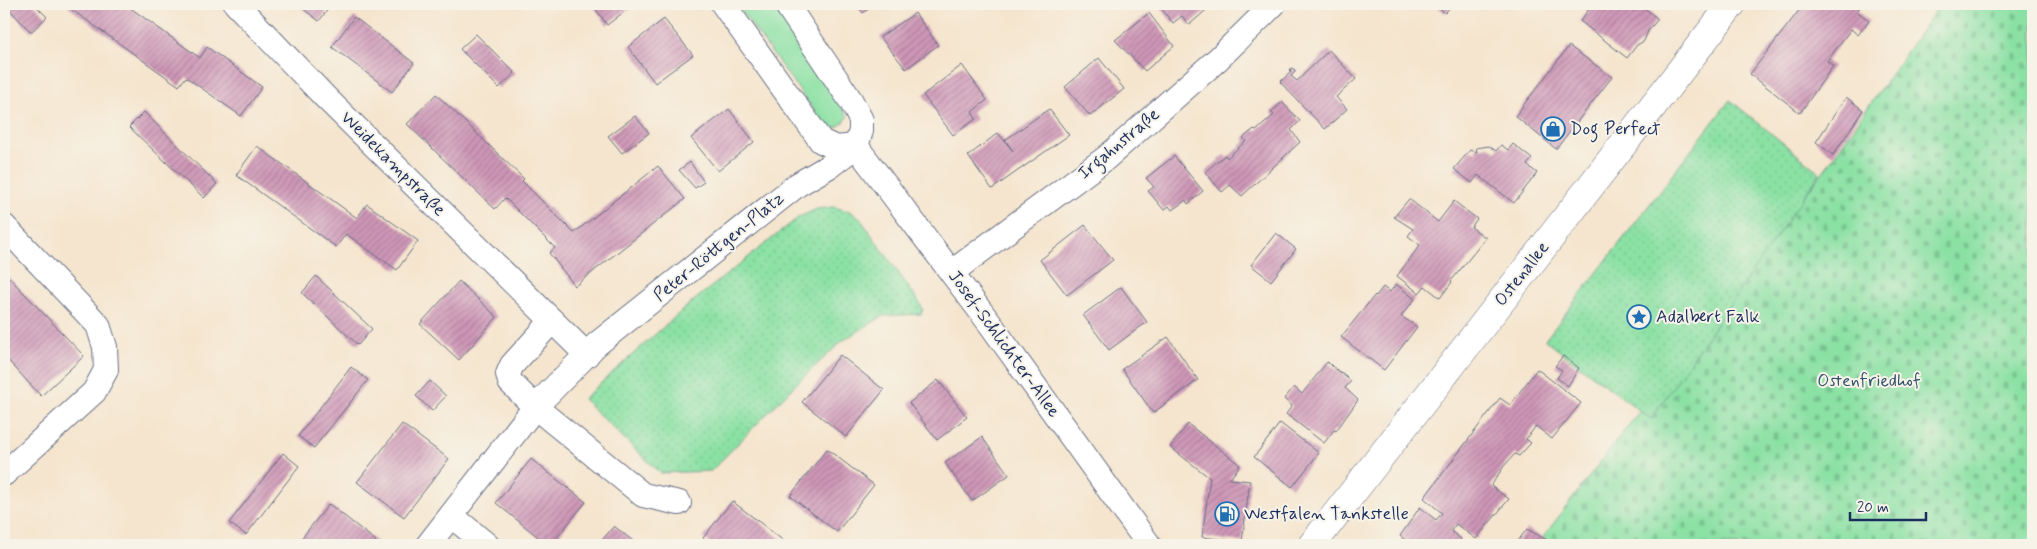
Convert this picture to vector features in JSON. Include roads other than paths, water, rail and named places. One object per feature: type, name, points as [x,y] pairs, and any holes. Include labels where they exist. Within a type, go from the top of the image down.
[{"type":"main road","name":"Ostenallee","points":[[1312,545],[1732,4]]},
{"type":"street","name":"Weidekampstraße","points":[[236,4],[326,98],[552,321]]},
{"type":"street","points":[[723,4],[821,141],[836,148],[856,146],[861,131],[861,120],[851,101],[786,4]]},
{"type":"street","name":"Irgahnstraße","points":[[952,272],[1106,158],[1218,59],[1267,6]]},
{"type":"street","name":"Josef-Schlichter-Allee","points":[[856,146],[952,272],[1149,545]]},
{"type":"street","name":"Peter-Röttgen-Platz","points":[[428,545],[529,415],[597,344],[797,185],[831,165],[856,146]]},
{"type":"street","points":[[4,226],[98,325],[105,347],[106,370],[94,392],[4,474]]},
{"type":"street","points":[[587,355],[552,321],[512,364],[508,374],[510,382],[529,415],[642,495],[679,503]]},
{"type":"street","points":[[452,516],[487,545]]},
{"type":"place","name":"Dog Perfect","points":[[1553,129]]},
{"type":"place","name":"Adalbert Falk","points":[[1639,317]]},
{"type":"place","name":"Westfalen Tankstelle","points":[[1227,514]]},
{"type":"park label","name":"Ostenfriedhof","points":[[1869,381]]}]
